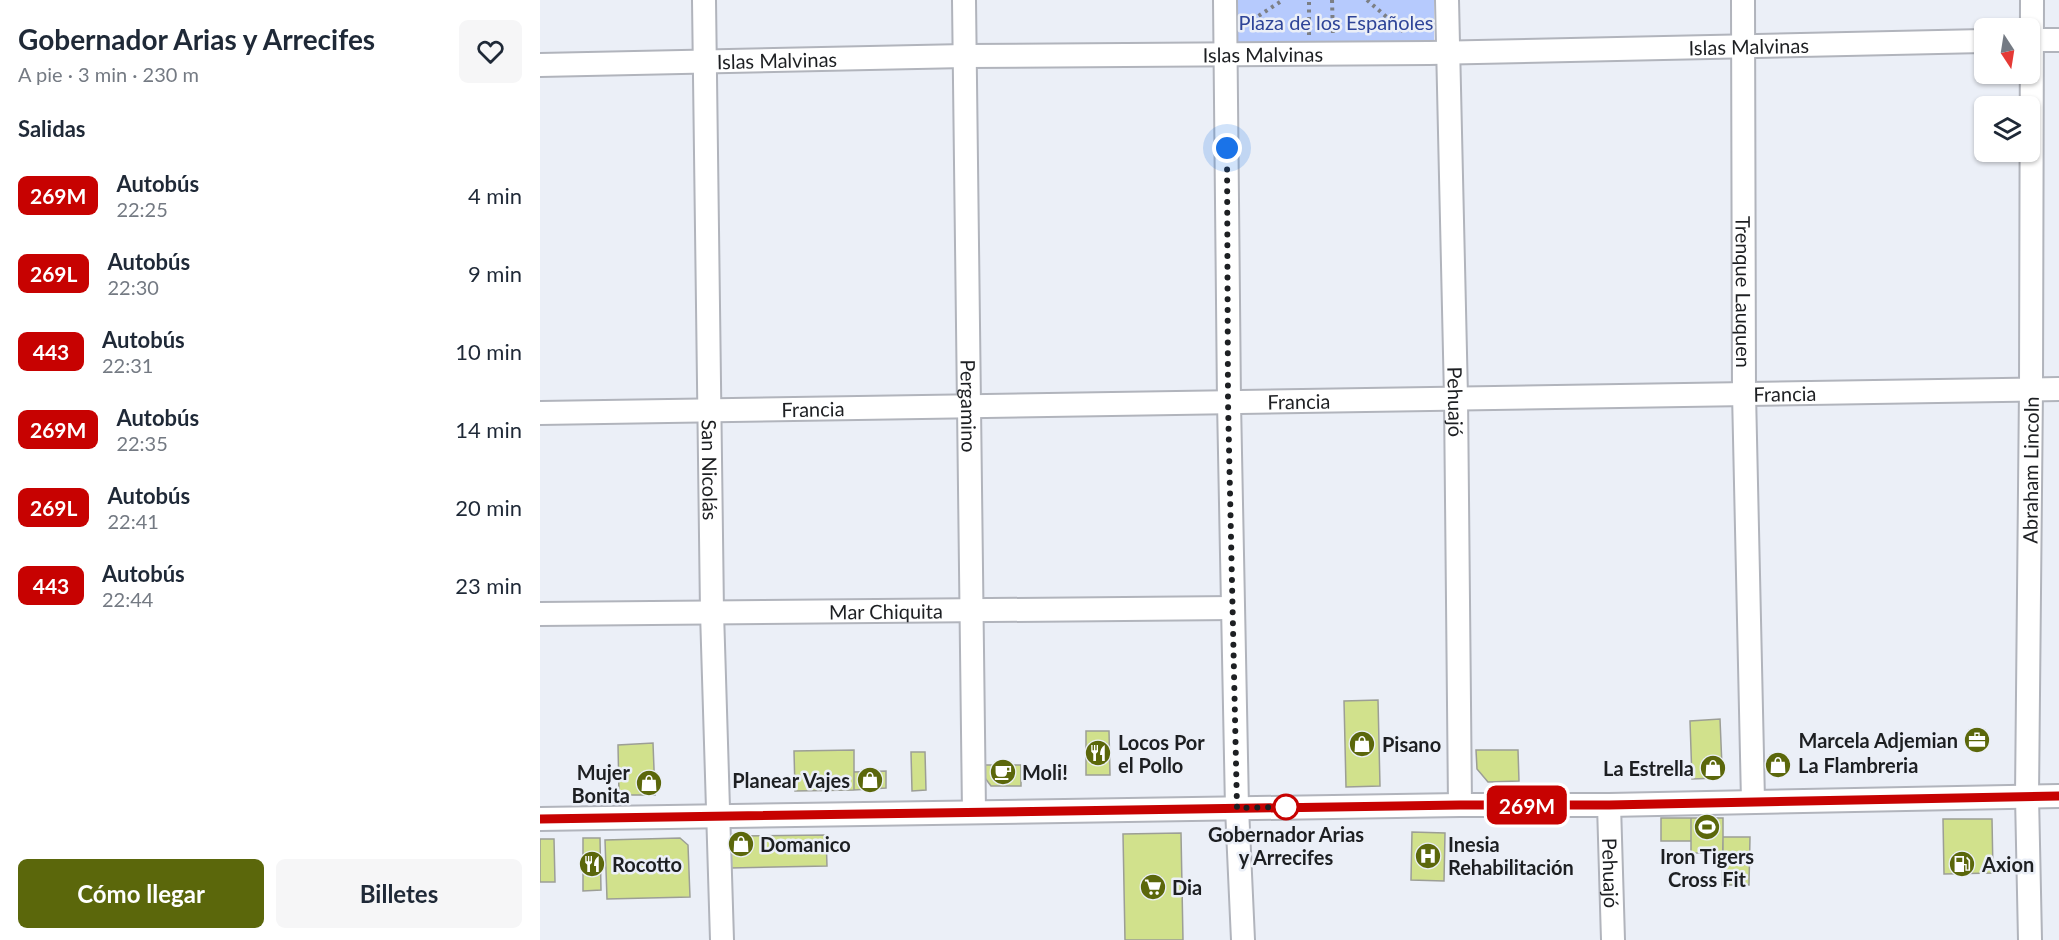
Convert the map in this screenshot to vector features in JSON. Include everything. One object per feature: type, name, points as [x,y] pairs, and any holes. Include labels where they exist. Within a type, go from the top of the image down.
[{"type":"street","name":"San Nicolás","points":[[704,0],[712,612],[722,940]]},
{"type":"street","name":"Pergamino","points":[[964,0],[967,407],[974,812]]},
{"type":"street","points":[[1225,0],[1228,402],[1237,808],[1243,940]]},
{"type":"street","name":"Pehuajó","points":[[1447,0],[1438,53],[1456,397],[1460,805]]},
{"type":"street","name":"Trenque Lauquen","points":[[1743,0],[1744,393],[1753,801]]},
{"type":"street","name":"Abraham Lincoln","points":[[2032,0],[2032,18]]},
{"type":"street","points":[[2040,40],[2059,40]]},
{"type":"street","name":"Islas Malvinas","points":[[540,65],[965,56],[1226,46],[1309,54],[1334,54],[1974,41]]},
{"type":"street","name":"Abraham Lincoln","points":[[2030,940],[2027,796],[2031,84]]},
{"type":"street","name":"Francia","points":[[540,414],[1456,397],[2059,389]]},
{"type":"street","name":"Mar Chiquita","points":[[540,614],[1233,608]]},
{"type":"street","points":[[540,819],[1460,805],[1609,805],[2059,796]]},
{"type":"street","name":"Pehuajó","points":[[1609,805],[1613,940]]},
{"type":"path","points":[[1269,0],[1271,8]]},
{"type":"path","points":[[1226,46],[1283,0]]},
{"type":"path","points":[[1309,0],[1309,54]]},
{"type":"path","points":[[1332,0],[1334,54]]},
{"type":"path","points":[[1367,0],[1438,53]]},
{"type":"green space","name":"Plaza de los Españoles","points":[[1237,0],[1434,0],[1434,41],[1238,43]]},
{"type":"building","name":"Pisano","points":[[1378,700],[1380,786],[1346,787],[1344,701]]},
{"type":"building","points":[[1720,719],[1722,767],[1718,778],[1692,779],[1690,721]]},
{"type":"building","name":"Locos Por el Pollo","points":[[1086,731],[1109,731],[1110,775],[1086,775]]},
{"type":"building","points":[[653,743],[655,795],[619,795],[618,745]]},
{"type":"building","points":[[854,750],[854,790],[795,791],[794,751]]},
{"type":"building","points":[[1476,750],[1518,750],[1519,781],[1488,782],[1477,769]]},
{"type":"building","points":[[911,752],[925,752],[926,790],[912,791]]},
{"type":"building","name":"Moli!","points":[[985,765],[1021,765],[1021,786],[991,786],[985,778]]},
{"type":"building","name":"Planear Vajes","points":[[886,771],[886,788],[854,790],[854,772]]},
{"type":"building","points":[[1661,818],[1691,818],[1691,841],[1661,841]]},
{"type":"building","name":"Iron Tigers Cross Fit","points":[[1691,818],[1723,818],[1723,853],[1691,853]]},
{"type":"building","points":[[1943,819],[1992,819],[1993,873],[1944,874]]},
{"type":"building","name":"Inesia Rehabilitación","points":[[1412,832],[1445,833],[1444,881],[1411,880]]},
{"type":"building","name":"Dia","points":[[1181,833],[1183,940],[1125,940],[1123,834]]},
{"type":"building","points":[[826,835],[827,866],[731,868],[731,836]]},
{"type":"building","points":[[1723,837],[1750,837],[1749,885],[1722,885]]},
{"type":"building","name":"Rocotto","points":[[583,838],[600,838],[601,890],[583,891]]},
{"type":"building","points":[[680,838],[688,845],[690,897],[607,899],[605,840]]},
{"type":"building","points":[[540,839],[554,839],[555,882],[540,882]]},
{"type":"bus line","name":"269M","points":[[540,819],[1460,805],[1609,805],[2059,796]]},
{"type":"place","name":"Marcela Adjemian","points":[[1977,740]]},
{"type":"place","name":"Pisano","points":[[1362,744]]},
{"type":"place","name":"Locos Por el Pollo","points":[[1098,753]]},
{"type":"place","name":"La Flambreria","points":[[1778,765]]},
{"type":"place","name":"La Estrella","points":[[1713,768]]},
{"type":"place","name":"Moli!","points":[[1003,772]]},
{"type":"place","name":"Planear Vajes","points":[[870,780]]},
{"type":"place","name":"Mujer Bonita","points":[[649,783]]},
{"type":"place","name":"Gobernador Arias y Arrecifes","points":[[1286,807]]},
{"type":"place","name":"Iron Tigers Cross Fit","points":[[1707,827]]},
{"type":"place","name":"Domanico","points":[[741,844]]},
{"type":"place","name":"Inesia Rehabilitación","points":[[1428,856]]},
{"type":"place","name":"Rocotto","points":[[592,864]]},
{"type":"place","name":"Axion","points":[[1962,864]]},
{"type":"place","name":"Dia","points":[[1153,887]]},
{"type":"route","points":[[1227,148],[1228,402],[1237,808],[1286,807]]}]
